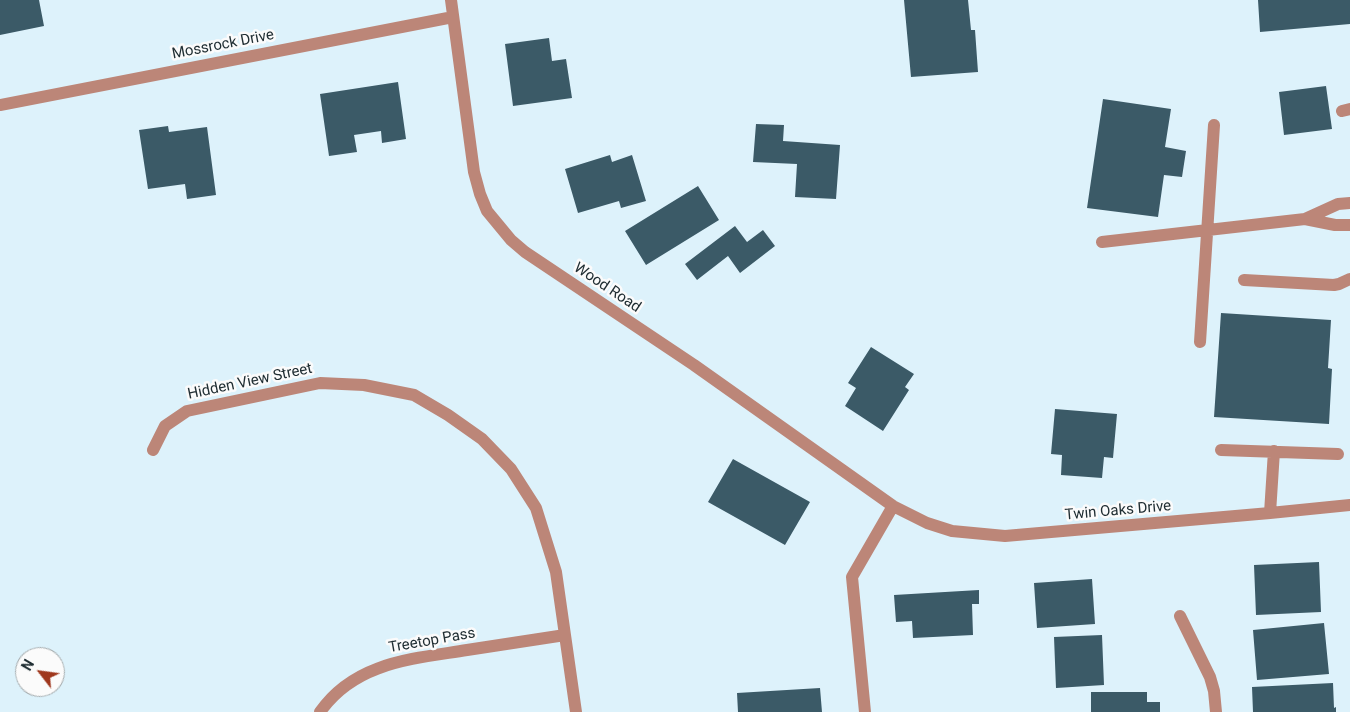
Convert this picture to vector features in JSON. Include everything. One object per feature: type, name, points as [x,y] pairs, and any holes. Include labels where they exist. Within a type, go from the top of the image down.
[{"type":"street","name":"Wood Road","points":[[451,0],[474,172],[487,211],[511,240],[525,252],[694,366],[893,506]]},
{"type":"street","name":"Mossrock Drive","points":[[0,105],[453,17]]},
{"type":"street","points":[[1200,342],[1214,125]]},
{"type":"street","points":[[1305,219],[1338,204],[1350,203]]},
{"type":"street","points":[[1102,242],[1305,219],[1335,225],[1350,225]]},
{"type":"street","points":[[1244,280],[1334,285],[1350,279]]},
{"type":"street","name":"Hidden View Street","points":[[153,450],[165,426],[187,410],[320,383],[364,384],[414,395],[448,415],[482,439],[511,469],[536,508],[556,572],[576,712]]},
{"type":"street","points":[[1221,450],[1338,454]]},
{"type":"street","points":[[1270,513],[1274,452]]},
{"type":"street","name":"Twin Oaks Drive","points":[[893,506],[952,531],[1005,536],[1350,505]]},
{"type":"street","points":[[865,712],[852,577],[893,506]]},
{"type":"street","points":[[1180,616],[1210,677],[1214,691],[1216,712]]},
{"type":"street","name":"Treetop Pass","points":[[320,712],[346,685],[370,671],[399,661],[565,635]]},
{"type":"building","points":[[0,0],[39,0],[44,26],[0,35]]},
{"type":"building","points":[[904,0],[968,0],[971,30],[975,30],[978,72],[911,77]]},
{"type":"building","points":[[1258,0],[1350,0],[1350,24],[1260,32]]},
{"type":"building","points":[[549,38],[552,61],[566,59],[572,98],[513,106],[505,44]]},
{"type":"building","points":[[398,82],[406,139],[382,143],[381,131],[354,135],[357,152],[329,156],[320,94]]},
{"type":"building","points":[[1326,86],[1332,129],[1284,135],[1279,92]]},
{"type":"building","points":[[1103,99],[1171,109],[1165,147],[1186,151],[1182,177],[1164,175],[1158,217],[1087,208]]},
{"type":"building","points":[[756,124],[784,125],[783,141],[840,145],[836,199],[795,197],[797,164],[753,162]]},
{"type":"building","points":[[168,126],[169,132],[207,127],[216,195],[187,199],[185,184],[148,189],[139,130]]},
{"type":"building","points":[[610,155],[612,162],[632,155],[646,201],[621,208],[619,201],[578,213],[565,169]]},
{"type":"building","points":[[698,186],[719,220],[646,265],[625,231]]},
{"type":"building","points":[[735,226],[747,242],[763,230],[775,246],[740,273],[728,256],[697,280],[685,264]]},
{"type":"building","points":[[1221,313],[1331,320],[1328,368],[1332,369],[1329,424],[1214,417]]},
{"type":"building","points":[[871,347],[914,374],[905,387],[909,390],[883,431],[845,406],[856,388],[848,383]]},
{"type":"building","points":[[1055,409],[1117,414],[1113,458],[1104,457],[1102,478],[1061,475],[1062,455],[1051,454]]},
{"type":"building","points":[[733,459],[810,502],[785,545],[708,502]]},
{"type":"building","points":[[1319,562],[1321,612],[1256,615],[1254,565]]},
{"type":"building","points":[[1092,579],[1095,624],[1037,628],[1034,583]]},
{"type":"building","points":[[979,590],[979,604],[972,604],[973,635],[913,638],[912,621],[896,622],[894,595]]},
{"type":"building","points":[[1324,623],[1329,674],[1257,680],[1253,630]]},
{"type":"building","points":[[1102,635],[1104,685],[1056,688],[1054,637]]},
{"type":"building","points":[[1333,683],[1334,708],[1336,707],[1336,712],[1253,712],[1252,687]]},
{"type":"building","points":[[820,688],[822,712],[738,712],[737,693]]},
{"type":"building","points":[[1091,692],[1147,692],[1147,702],[1160,702],[1160,712],[1091,712]]}]
